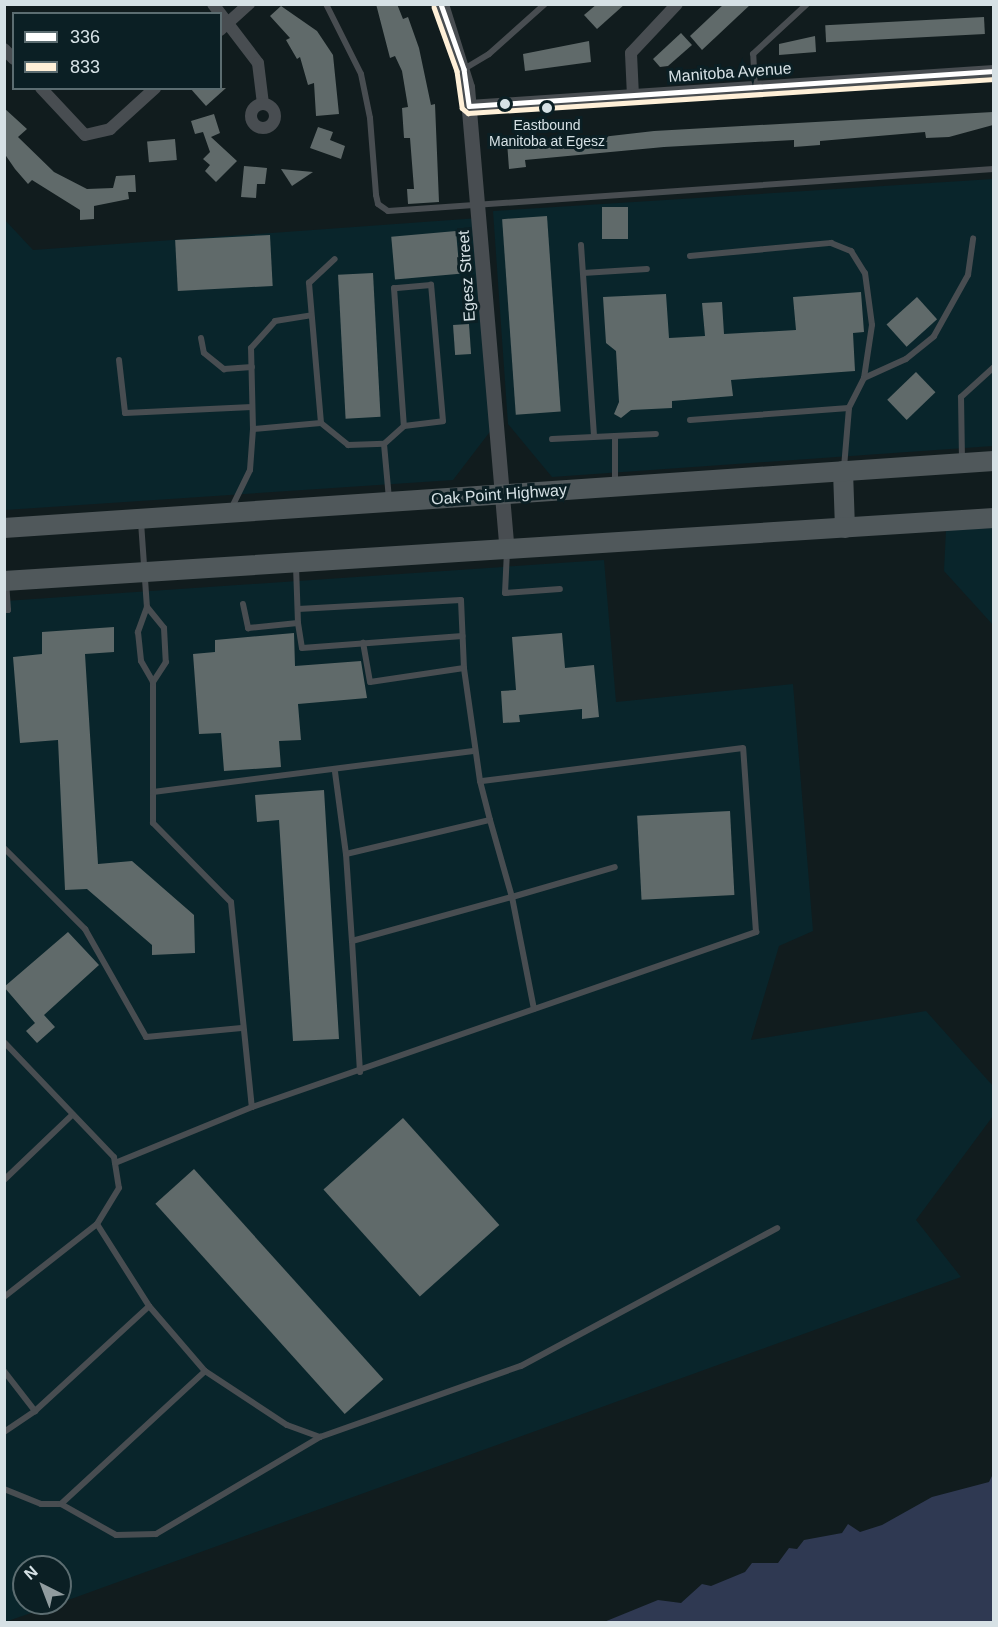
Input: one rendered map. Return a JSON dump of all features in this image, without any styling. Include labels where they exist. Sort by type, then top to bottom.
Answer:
[{"type":"main road","name":"Oak Point Highway","points":[[4,528],[993,461]]},
{"type":"main road","points":[[843,471],[845,528]]},
{"type":"main road","points":[[5,581],[993,518]]},
{"type":"street","points":[[249,4],[225,26],[258,63],[263,104]]},
{"type":"street","name":"Egesz Street","points":[[441,4],[464,69],[469,106],[481,206],[507,550]]},
{"type":"street","points":[[633,96],[631,53],[677,4]]},
{"type":"street","name":"Manitoba Avenue","points":[[469,106],[993,72]]},
{"type":"street","points":[[43,90],[85,135],[110,129],[153,90]]},
{"type":"lane","points":[[326,4],[361,74],[378,204],[398,212],[993,169]]},
{"type":"lane","points":[[464,69],[489,54],[544,4]]},
{"type":"lane","points":[[755,88],[753,54],[807,4]]},
{"type":"lane","points":[[864,378],[906,359],[934,336],[968,275],[974,238]]},
{"type":"lane","points":[[690,256],[831,243],[851,251],[865,273],[872,325],[864,378],[849,408],[843,471]]},
{"type":"lane","points":[[581,245],[594,438]]},
{"type":"lane","points":[[321,423],[309,283],[335,259]]},
{"type":"lane","points":[[583,273],[647,269]]},
{"type":"lane","points":[[253,429],[321,423],[348,445],[384,444],[404,426],[443,421],[431,285],[394,288],[404,426]]},
{"type":"lane","points":[[229,512],[250,470],[253,429],[251,348],[275,321],[311,315]]},
{"type":"lane","points":[[201,338],[204,354],[224,369],[252,367]]},
{"type":"lane","points":[[119,360],[125,413],[252,407]]},
{"type":"lane","points":[[962,464],[961,397],[993,367]]},
{"type":"lane","points":[[690,420],[849,408]]},
{"type":"lane","points":[[552,439],[656,434]]},
{"type":"lane","points":[[615,437],[615,487]]},
{"type":"lane","points":[[384,444],[390,502]]},
{"type":"lane","points":[[141,518],[147,607],[138,632],[141,661],[153,682],[153,823],[231,902],[242,1028],[252,1107]]},
{"type":"lane","points":[[507,550],[505,593],[560,589]]},
{"type":"lane","points":[[296,562],[298,623],[302,648],[463,636]]},
{"type":"lane","points":[[4,610],[8,610],[5,581]]},
{"type":"lane","points":[[298,609],[461,600],[464,668],[473,751],[512,897],[534,1010]]},
{"type":"lane","points":[[243,603],[248,628],[298,623]]},
{"type":"lane","points":[[147,607],[164,628],[166,662],[153,682]]},
{"type":"lane","points":[[363,644],[370,681],[464,668]]},
{"type":"lane","points":[[115,1163],[252,1107],[360,1072],[756,932],[743,748],[480,782]]},
{"type":"lane","points":[[153,792],[335,772],[473,751]]},
{"type":"lane","points":[[335,772],[346,854],[360,1072]]},
{"type":"lane","points":[[346,854],[490,820]]},
{"type":"lane","points":[[4,848],[85,929],[146,1037],[242,1028]]},
{"type":"lane","points":[[352,941],[615,867]]},
{"type":"lane","points":[[4,1042],[73,1114],[115,1163],[118,1188],[97,1224],[4,1297]]},
{"type":"lane","points":[[4,1180],[73,1114]]},
{"type":"lane","points":[[97,1224],[149,1306],[205,1371],[288,1425],[320,1437]]},
{"type":"lane","points":[[4,1489],[41,1504],[61,1504],[116,1535],[156,1534],[320,1437],[521,1366],[777,1228]]},
{"type":"lane","points":[[4,1432],[35,1411],[149,1306]]},
{"type":"lane","points":[[4,1371],[35,1411]]},
{"type":"lane","points":[[61,1504],[205,1371]]},
{"type":"shaded area","points":[[993,179],[993,446],[552,477],[508,424],[493,211]]},
{"type":"shaded area","points":[[479,218],[492,429],[453,480],[5,510],[4,219],[33,250]]},
{"type":"shaded area","points":[[993,528],[993,625],[944,571],[946,530]]},
{"type":"shaded area","points":[[604,560],[616,702],[793,684],[813,931],[779,946],[751,1040],[926,1011],[993,1086],[993,1116],[916,1220],[961,1277],[72,1599],[72,1555],[12,1555],[12,1615],[25,1615],[5,1622],[5,601]]},
{"type":"shaded area","points":[[993,1474],[993,1622],[604,1622],[658,1600],[681,1603],[702,1584],[711,1586],[745,1572],[752,1563],[778,1563],[789,1548],[797,1549],[804,1540],[842,1533],[848,1524],[860,1532],[882,1525],[932,1497],[989,1482]]},
{"type":"building","points":[[376,4],[397,4],[403,19],[408,17],[419,48],[431,105],[435,104],[439,202],[408,204],[407,189],[414,189],[410,138],[404,138],[402,108],[408,107],[402,71],[395,56],[390,58]]},
{"type":"building","points":[[597,4],[625,4],[597,29],[584,15]]},
{"type":"building","points":[[724,4],[751,4],[702,50],[690,36]]},
{"type":"building","points":[[281,6],[317,31],[333,55],[339,114],[316,116],[314,83],[308,85],[300,57],[297,59],[286,40],[290,38],[270,16]]},
{"type":"building","points":[[984,17],[985,34],[826,42],[825,25]]},
{"type":"building","points":[[681,33],[692,45],[668,66],[660,67],[653,59]]},
{"type":"building","points":[[815,36],[816,52],[779,55],[779,44]]},
{"type":"building","points":[[589,41],[591,62],[525,71],[523,54]]},
{"type":"building","points":[[226,88],[206,106],[192,90]]},
{"type":"building","points":[[4,108],[27,129],[18,137],[54,172],[87,189],[113,188],[116,176],[135,175],[136,192],[128,192],[129,199],[94,206],[94,219],[80,220],[80,210],[32,180],[28,184],[4,153]]},
{"type":"building","points":[[993,112],[993,125],[949,137],[926,138],[925,132],[820,141],[820,145],[794,147],[794,140],[664,147],[525,160],[526,167],[509,169],[507,142],[558,142],[654,131]]},
{"type":"building","points":[[214,114],[220,133],[211,137],[237,161],[216,182],[205,171],[210,165],[203,159],[210,152],[203,132],[195,134],[191,121]]},
{"type":"building","points":[[318,127],[333,132],[330,140],[345,146],[341,159],[310,148]]},
{"type":"building","points":[[175,139],[177,160],[149,162],[147,141]]},
{"type":"building","points":[[244,166],[267,168],[265,184],[257,184],[256,198],[241,197]]},
{"type":"building","points":[[281,169],[313,172],[292,186]]},
{"type":"building","points":[[602,207],[628,207],[628,239],[602,239]]},
{"type":"building","points":[[547,216],[561,412],[516,415],[502,219]]},
{"type":"building","points":[[456,231],[460,274],[395,280],[391,237]]},
{"type":"building","points":[[270,235],[273,286],[178,291],[175,240]]},
{"type":"building","points":[[373,273],[381,417],[346,419],[338,275]]},
{"type":"building","points":[[861,292],[864,332],[853,333],[855,371],[731,380],[733,396],[672,401],[672,408],[631,410],[621,418],[614,414],[619,402],[616,351],[606,343],[603,297],[666,294],[669,338],[705,336],[702,303],[722,302],[724,334],[796,330],[793,297]]},
{"type":"building","points":[[917,297],[937,319],[907,347],[887,324]]},
{"type":"building","points":[[469,324],[471,354],[455,355],[453,325]]},
{"type":"building","points":[[916,372],[935,392],[907,420],[887,400]]},
{"type":"building","points":[[114,627],[114,652],[85,654],[98,864],[132,861],[194,915],[195,953],[152,955],[152,945],[87,889],[65,890],[58,740],[20,743],[13,657],[42,654],[42,632]]},
{"type":"building","points":[[294,633],[295,666],[361,661],[367,698],[298,704],[301,740],[279,741],[281,767],[224,771],[221,733],[199,734],[193,654],[215,652],[215,640]]},
{"type":"building","points":[[562,633],[565,668],[594,665],[599,717],[582,719],[582,709],[519,715],[520,722],[503,723],[501,691],[516,690],[512,637]]},
{"type":"building","points":[[324,790],[339,1039],[293,1041],[279,820],[257,822],[255,795]]},
{"type":"building","points":[[730,811],[734,895],[642,900],[637,816]]},
{"type":"building","points":[[68,932],[99,965],[44,1015],[55,1027],[37,1043],[26,1031],[35,1023],[4,987]]},
{"type":"building","points":[[403,1118],[499,1225],[420,1297],[323,1190]]},
{"type":"building","points":[[194,1169],[383,1379],[345,1414],[155,1204]]},
{"type":"transit line","name":"336","points":[[441,4],[464,69],[469,106]]},
{"type":"transit line","name":"833","points":[[434,7],[457,71],[462,108],[468,113],[994,79]]},
{"type":"transit line","name":"336","points":[[469,106],[994,71]]},
{"type":"place","name":"Eastbound Manitoba at Egesz","points":[[547,108]]}]
